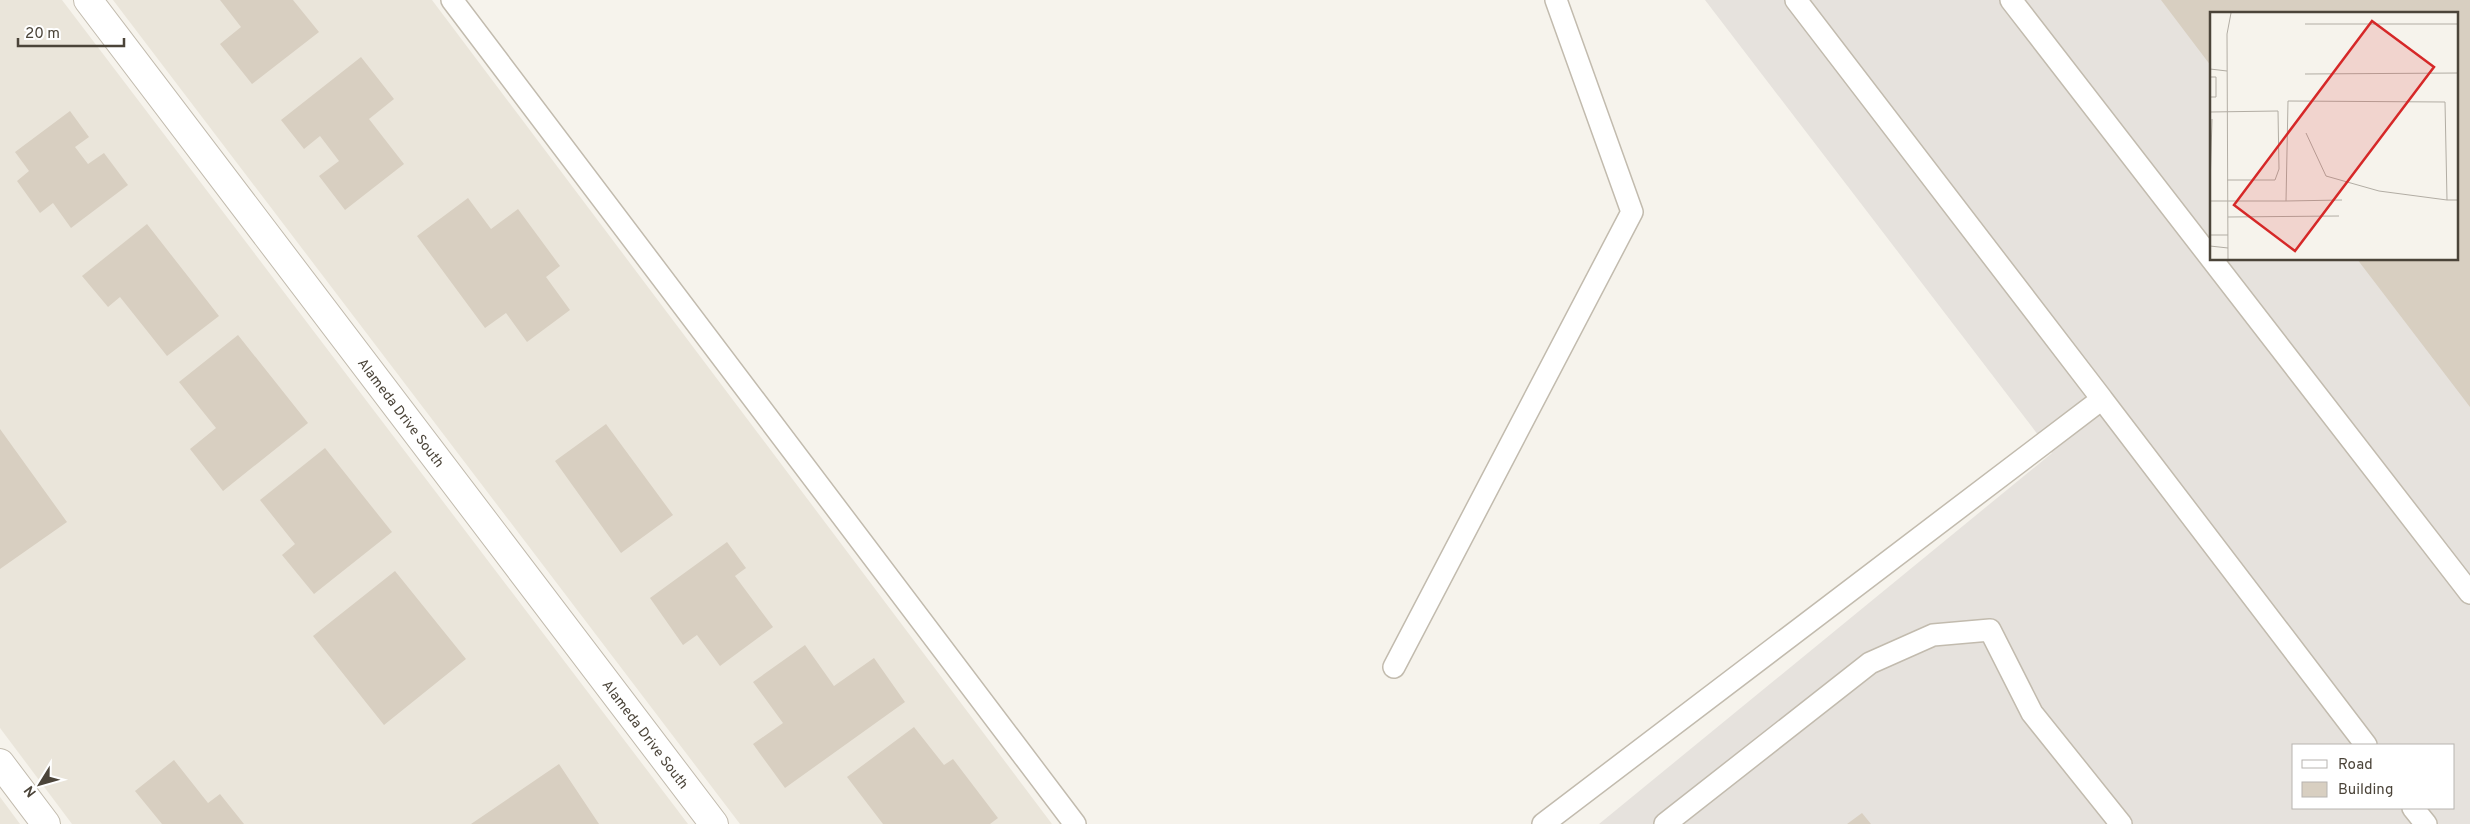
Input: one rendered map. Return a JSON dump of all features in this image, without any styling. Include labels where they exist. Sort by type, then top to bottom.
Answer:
[{"type":"street","name":"Alameda Drive South","points":[[88,0],[714,824]]},
{"type":"street","points":[[0,763],[46,824]]},
{"type":"lane","points":[[452,0],[1075,824]]},
{"type":"lane","points":[[1394,667],[1632,212],[1556,0]]},
{"type":"lane","points":[[1796,0],[2365,744]]},
{"type":"lane","points":[[2011,0],[2210,257]]},
{"type":"lane","points":[[2212,260],[2470,593]]},
{"type":"lane","points":[[1543,824],[2102,399]]},
{"type":"lane","points":[[1665,824],[1870,663],[1933,635],[1990,630],[2032,713],[2122,824]]},
{"type":"lane","points":[[2414,809],[2426,824]]},
{"type":"shaded area","points":[[0,0],[62,0],[688,824],[72,824],[0,728]]},
{"type":"shaded area","points":[[113,0],[432,0],[1052,824],[740,824]]},
{"type":"shaded area","points":[[1705,0],[2470,0],[2470,824],[1599,824],[2052,453]]},
{"type":"shaded area","points":[[0,797],[20,824],[0,824]]},
{"type":"building","points":[[220,0],[293,0],[319,32],[252,84],[220,44],[241,27]]},
{"type":"building","points":[[2161,0],[2470,0],[2470,407],[2358,260],[2458,260],[2458,12],[2210,12],[2210,65]]},
{"type":"building","points":[[361,57],[394,99],[369,119],[404,164],[345,210],[319,176],[339,161],[320,136],[304,149],[281,120]]},
{"type":"building","points":[[70,111],[89,137],[75,147],[88,164],[104,153],[128,185],[71,228],[53,203],[40,213],[17,181],[29,171],[15,152]]},
{"type":"building","points":[[468,198],[491,229],[518,209],[560,266],[546,277],[570,310],[527,342],[506,313],[485,328],[417,236]]},
{"type":"building","points":[[147,224],[219,316],[167,356],[120,297],[108,307],[82,276]]},
{"type":"building","points":[[238,335],[308,423],[223,491],[190,449],[216,428],[179,382]]},
{"type":"building","points":[[606,424],[673,515],[621,553],[555,461]]},
{"type":"building","points":[[0,429],[67,522],[0,569]]},
{"type":"building","points":[[325,448],[392,532],[314,594],[282,555],[295,544],[260,500]]},
{"type":"building","points":[[727,542],[746,568],[735,576],[773,627],[720,666],[697,635],[683,645],[650,598]]},
{"type":"building","points":[[395,571],[466,659],[384,725],[313,636]]},
{"type":"building","points":[[805,645],[834,686],[874,658],[905,702],[785,788],[753,744],[783,723],[753,682]]},
{"type":"building","points":[[914,727],[944,765],[953,759],[998,818],[990,824],[883,824],[847,777]]},
{"type":"building","points":[[174,760],[208,803],[220,794],[244,824],[162,824],[135,791]]},
{"type":"building","points":[[559,764],[599,824],[471,824]]},
{"type":"building","points":[[1862,813],[1871,824],[1847,824]]}]
